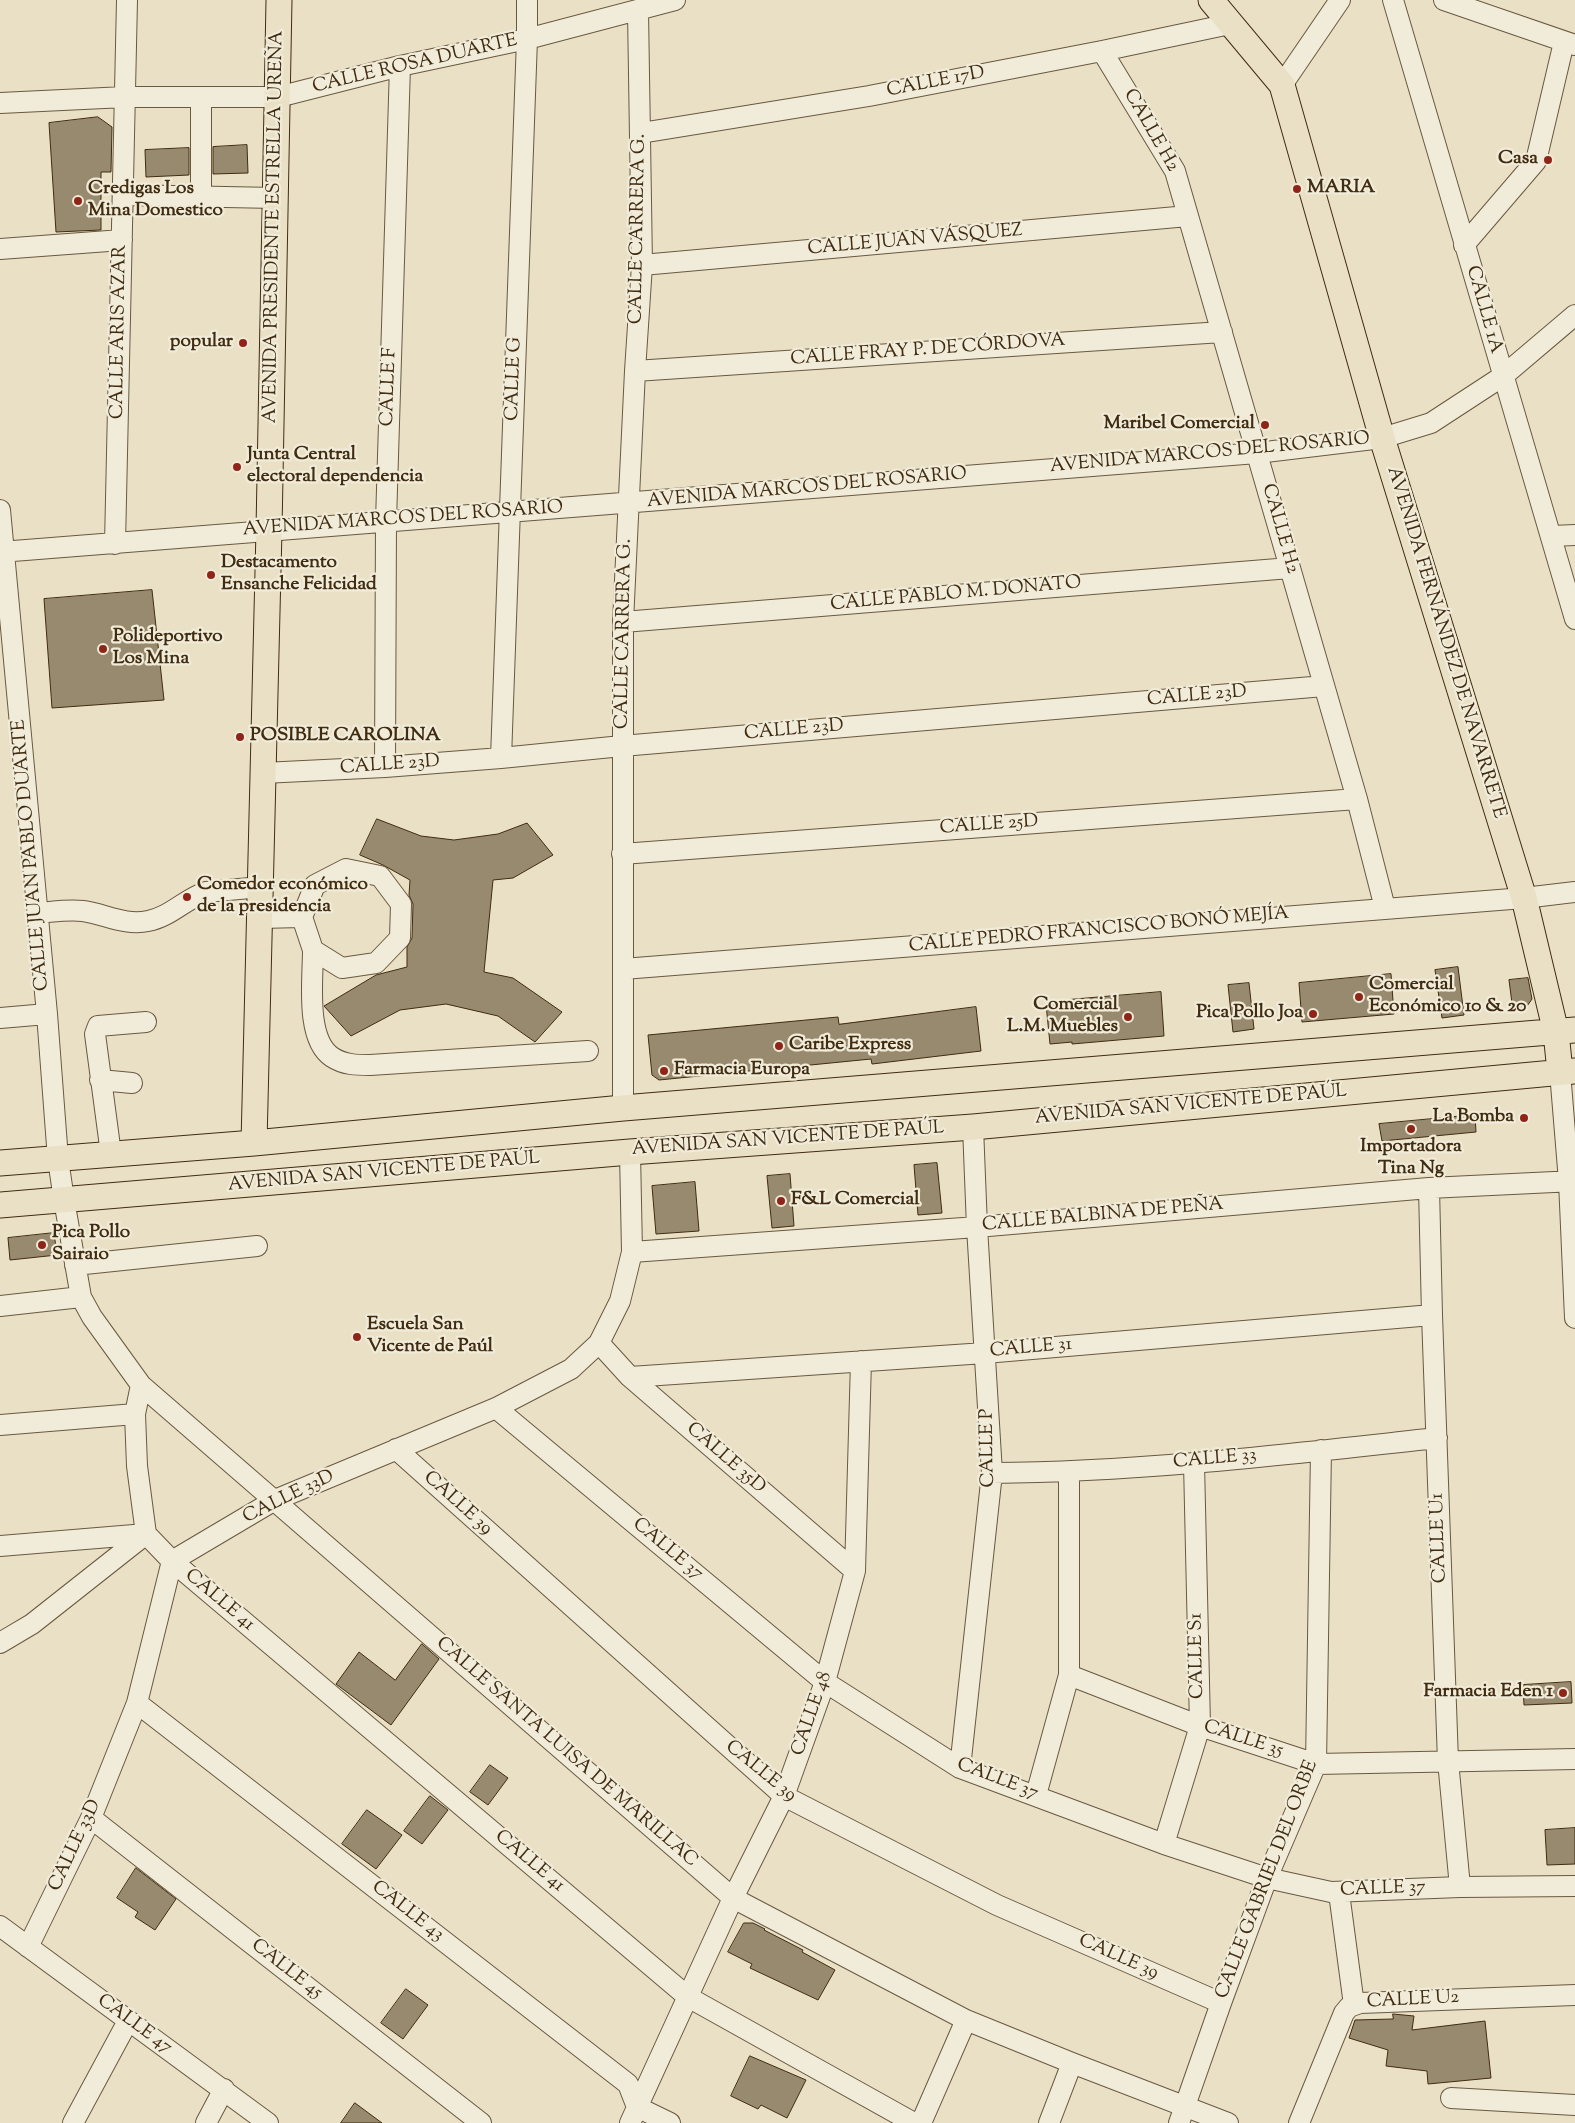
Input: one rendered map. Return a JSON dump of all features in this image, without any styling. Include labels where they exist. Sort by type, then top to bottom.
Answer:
[{"type":"main road","name":"AVENIDA PRESIDENTE ESTRELLA UREÑA","points":[[254,1143],[269,530],[279,0]]},
{"type":"main road","name":"AVENIDA FERNÁNDEZ DE NAVARRETE","points":[[1211,0],[1282,85],[1382,438],[1566,1031],[1568,1071]]},
{"type":"main road","points":[[0,1163],[254,1143],[623,1108],[1566,1031]]},
{"type":"main road","name":"AVENIDA SAN VICENTE DE PAÚL","points":[[0,1205],[630,1152],[973,1127],[1568,1071]]},
{"type":"street","name":"CALLE ARIS AZAR","points":[[115,544],[127,0]]},
{"type":"street","name":"CALLE G","points":[[501,758],[527,0]]},
{"type":"street","name":"CALLE ROSA DUARTE","points":[[0,103],[125,97],[278,97],[400,66],[527,39],[675,0]]},
{"type":"street","points":[[1282,85],[1340,0]]},
{"type":"street","name":"CALLE 1A","points":[[1393,0],[1575,619]]},
{"type":"street","points":[[1444,0],[1570,44],[1536,162],[1464,245]]},
{"type":"street","name":"CALLE CARRERA G.","points":[[623,1108],[623,622],[642,265],[638,10]]},
{"type":"street","name":"CALLE 17D","points":[[641,133],[869,96],[1230,24]]},
{"type":"street","name":"CALLE H2","points":[[1102,51],[1175,171],[1357,798],[1385,908]]},
{"type":"street","name":"CALLE F","points":[[385,767],[386,521],[400,66]]},
{"type":"street","points":[[201,97],[201,196]]},
{"type":"street","points":[[123,195],[276,198]]},
{"type":"street","name":"CALLE JUAN VÁSQUEZ","points":[[642,265],[1188,216]]},
{"type":"street","points":[[0,249],[122,240]]},
{"type":"street","name":"AVENIDA MARCOS DEL ROSARIO","points":[[2,552],[1257,453],[1382,438],[1431,423],[1503,376],[1575,315]]},
{"type":"street","name":"CALLE FRAY P. DE CÓRDOVA","points":[[635,371],[1222,332]]},
{"type":"street","name":"CALLE JUAN PABLO DUARTE","points":[[0,510],[2,552],[37,913],[58,1158],[64,1200]]},
{"type":"street","points":[[1552,536],[1575,535]]},
{"type":"street","name":"CALLE PABLO M. DONATO","points":[[623,622],[1290,568]]},
{"type":"street","name":"CALLE 23D","points":[[263,773],[385,767],[501,758],[1324,686]]},
{"type":"street","name":"CALLE 25D","points":[[622,854],[1357,798]]},
{"type":"street","points":[[313,950],[342,968],[376,964],[400,938],[401,904],[380,876],[346,869],[316,885],[302,917],[313,950],[313,1018],[319,1041],[331,1057],[348,1064],[370,1065],[588,1051]]},
{"type":"street","points":[[37,913],[80,911],[132,922],[145,922],[165,916],[206,892],[261,886]]},
{"type":"street","name":"CALLE PEDRO FRANCISCO BONÓ MEJÍA","points":[[623,969],[1524,898],[1575,892]]},
{"type":"street","points":[[260,918],[302,917]]},
{"type":"street","points":[[0,1018],[46,1014]]},
{"type":"street","points":[[112,1154],[106,1105],[100,1080],[95,1034],[98,1026],[146,1022]]},
{"type":"street","name":"AVENIDA FERNÁNDEZ DE NAVARRETE","points":[[1568,1071],[1575,1318]]},
{"type":"street","points":[[100,1080],[132,1083]]},
{"type":"street","name":"CALLE P","points":[[960,1768],[992,1472],[977,1227],[973,1127]]},
{"type":"street","name":"CALLE 33D","points":[[28,1947],[91,1818],[137,1703],[172,1561],[275,1500],[496,1408],[571,1369],[599,1343],[620,1301],[632,1252],[630,1152]]},
{"type":"street","name":"CALLE BALBINA DE PEÑA","points":[[632,1252],[977,1227],[1429,1188],[1572,1181]]},
{"type":"street","name":"CALLE U1","points":[[1429,1188],[1448,1761],[1460,1887]]},
{"type":"street","name":"CALLE SANTA LUISA DE MARILLAC","points":[[64,1200],[81,1297],[92,1317],[142,1385],[733,1898],[966,2020],[1072,2064],[1182,2115],[1228,2123]]},
{"type":"street","points":[[75,1265],[257,1246]]},
{"type":"street","points":[[0,1306],[81,1297]]},
{"type":"street","name":"CALLE 31","points":[[630,1377],[985,1353],[1432,1315]]},
{"type":"street","name":"CALLE 35D","points":[[599,1343],[630,1377],[855,1571]]},
{"type":"street","name":"CALLE 48","points":[[634,2115],[733,1898],[784,1796],[825,1682],[855,1571],[861,1361]]},
{"type":"street","points":[[142,1385],[135,1414],[137,1466],[146,1534]]},
{"type":"street","name":"CALLE 37","points":[[496,1408],[825,1682],[960,1768],[1164,1844],[1267,1878],[1339,1893],[1460,1887],[1575,1886]]},
{"type":"street","points":[[0,1425],[135,1414]]},
{"type":"street","name":"CALLE 33","points":[[992,1472],[1069,1472],[1194,1463],[1437,1438]]},
{"type":"street","name":"CALLE 39","points":[[396,1449],[784,1796],[997,1905],[1221,2003]]},
{"type":"street","name":"CALLE GABRIEL DEL ORBE","points":[[1182,2115],[1267,1878],[1316,1764],[1321,1450]]},
{"type":"street","name":"CALLE S1","points":[[1164,1844],[1200,1726],[1194,1463]]},
{"type":"street","points":[[1036,1796],[1069,1675],[1069,1472]]},
{"type":"street","points":[[0,1546],[146,1534]]},
{"type":"street","points":[[0,1643],[32,1624],[146,1534]]},
{"type":"street","name":"CALLE 41","points":[[146,1534],[172,1561],[688,1997],[914,2123]]},
{"type":"street","name":"CALLE 35","points":[[1069,1675],[1200,1726],[1316,1764],[1575,1760]]},
{"type":"street","name":"CALLE 43","points":[[137,1703],[628,2084],[634,2115]]},
{"type":"street","name":"CALLE 45","points":[[91,1818],[481,2123]]},
{"type":"street","points":[[1339,1893],[1354,2005]]},
{"type":"street","name":"CALLE 47","points":[[0,1926],[268,2123]]},
{"type":"street","name":"CALLE U2","points":[[1299,2123],[1344,2013],[1349,2007],[1354,2005],[1575,1995]]},
{"type":"street","points":[[921,2123],[966,2020]]},
{"type":"street","points":[[73,2123],[128,2021]]},
{"type":"street","points":[[1049,2123],[1072,2064]]},
{"type":"street","points":[[206,2123],[224,2090]]},
{"type":"street","points":[[1451,2098],[1575,2105]]},
{"type":"street","points":[[634,2115],[670,2123]]},
{"type":"building","name":"Credigas Los Mina Domestico","points":[[98,117],[112,127],[111,172],[101,172],[101,230],[56,232],[49,123]]},
{"type":"building","points":[[247,145],[248,173],[213,174],[213,147]]},
{"type":"building","points":[[189,148],[189,175],[146,177],[145,150]]},
{"type":"building","name":"Polideportivo Los Mina","points":[[152,590],[164,700],[52,708],[44,599]]},
{"type":"building","points":[[377,819],[421,836],[454,840],[498,834],[527,823],[553,855],[513,878],[493,880],[484,972],[513,978],[562,1012],[535,1042],[498,1016],[446,1004],[400,1010],[351,1036],[324,1006],[376,975],[407,967],[407,947],[412,938],[413,904],[409,895],[410,880],[360,855]]},
{"type":"building","points":[[1458,967],[1464,1015],[1442,1018],[1435,970]]},
{"type":"building","points":[[1391,974],[1394,1014],[1302,1022],[1299,983]]},
{"type":"building","points":[[1528,978],[1532,999],[1525,1009],[1513,1011],[1509,980]]},
{"type":"building","points":[[1249,983],[1254,1029],[1233,1032],[1228,985]]},
{"type":"building","name":"Comercial L.M. Muebles","points":[[1161,992],[1164,1036],[1072,1044],[1072,1042],[1050,1044],[1046,1004],[1069,1002],[1068,1000]]},
{"type":"building","points":[[976,1007],[981,1051],[872,1064],[871,1059],[659,1080],[652,1075],[648,1035],[838,1017],[839,1024]]},
{"type":"building","points":[[1475,1115],[1476,1132],[1382,1141],[1379,1124]]},
{"type":"building","points":[[937,1163],[942,1213],[918,1215],[914,1165]]},
{"type":"building","name":"F&L Comercial","points":[[790,1174],[794,1226],[772,1228],[767,1176]]},
{"type":"building","points":[[695,1182],[699,1231],[656,1234],[652,1186]]},
{"type":"building","points":[[54,1233],[57,1255],[10,1260],[8,1238]]},
{"type":"building","points":[[422,1644],[439,1659],[391,1725],[336,1684],[359,1652],[395,1680]]},
{"type":"building","points":[[1571,1682],[1572,1703],[1524,1705],[1523,1685]]},
{"type":"building","points":[[490,1765],[508,1778],[488,1805],[470,1792]]},
{"type":"building","points":[[430,1796],[448,1810],[422,1844],[404,1831]]},
{"type":"building","points":[[367,1810],[402,1835],[376,1869],[342,1844]]},
{"type":"building","points":[[1575,1828],[1575,1864],[1547,1865],[1545,1830]]},
{"type":"building","points":[[136,1868],[176,1899],[155,1930],[135,1917],[138,1912],[117,1898]]},
{"type":"building","points":[[744,1923],[753,1923],[765,1929],[835,1970],[818,2000],[750,1968],[752,1964],[728,1952]]},
{"type":"building","points":[[406,1989],[428,2005],[403,2039],[381,2023]]},
{"type":"building","points":[[1393,2014],[1414,2016],[1412,2030],[1485,2021],[1491,2078],[1428,2084],[1427,2071],[1386,2066],[1388,2050],[1349,2038],[1355,2020],[1393,2019]]},
{"type":"building","points":[[750,2056],[806,2080],[787,2118],[761,2105],[758,2109],[731,2096]]},
{"type":"building","points":[[355,2103],[382,2123],[341,2123]]},
{"type":"place","name":"Casa","points":[[1548,160]]},
{"type":"place","name":"MARIA","points":[[1297,189]]},
{"type":"place","name":"Credigas Los Mina Domestico","points":[[78,201]]},
{"type":"place","name":"popular","points":[[243,343]]},
{"type":"place","name":"Maribel Comercial","points":[[1265,425]]},
{"type":"place","name":"Junta Central electoral dependencia","points":[[237,467]]},
{"type":"place","name":"Destacamento Ensanche Felicidad","points":[[211,575]]},
{"type":"place","name":"Polideportivo Los Mina","points":[[103,649]]},
{"type":"place","name":"POSIBLE CAROLINA","points":[[240,737]]},
{"type":"place","name":"Comedor económico de la presidencia","points":[[187,897]]},
{"type":"place","name":"Comercial Económico 10 & 20","points":[[1359,997]]},
{"type":"place","name":"Pica Pollo Joa","points":[[1313,1014]]},
{"type":"place","name":"Comercial L.M. Muebles","points":[[1128,1017]]},
{"type":"place","name":"Caribe Express","points":[[779,1046]]},
{"type":"place","name":"Farmacia Europa","points":[[664,1071]]},
{"type":"place","name":"La Bomba","points":[[1524,1118]]},
{"type":"place","name":"Importadora Tina Ng","points":[[1411,1129]]},
{"type":"place","name":"F&L Comercial","points":[[781,1201]]},
{"type":"place","name":"Pica Pollo Sairaio","points":[[42,1245]]},
{"type":"place","name":"Escuela San Vicente de Paúl","points":[[357,1337]]},
{"type":"place","name":"Farmacia Eden 1","points":[[1563,1693]]}]
